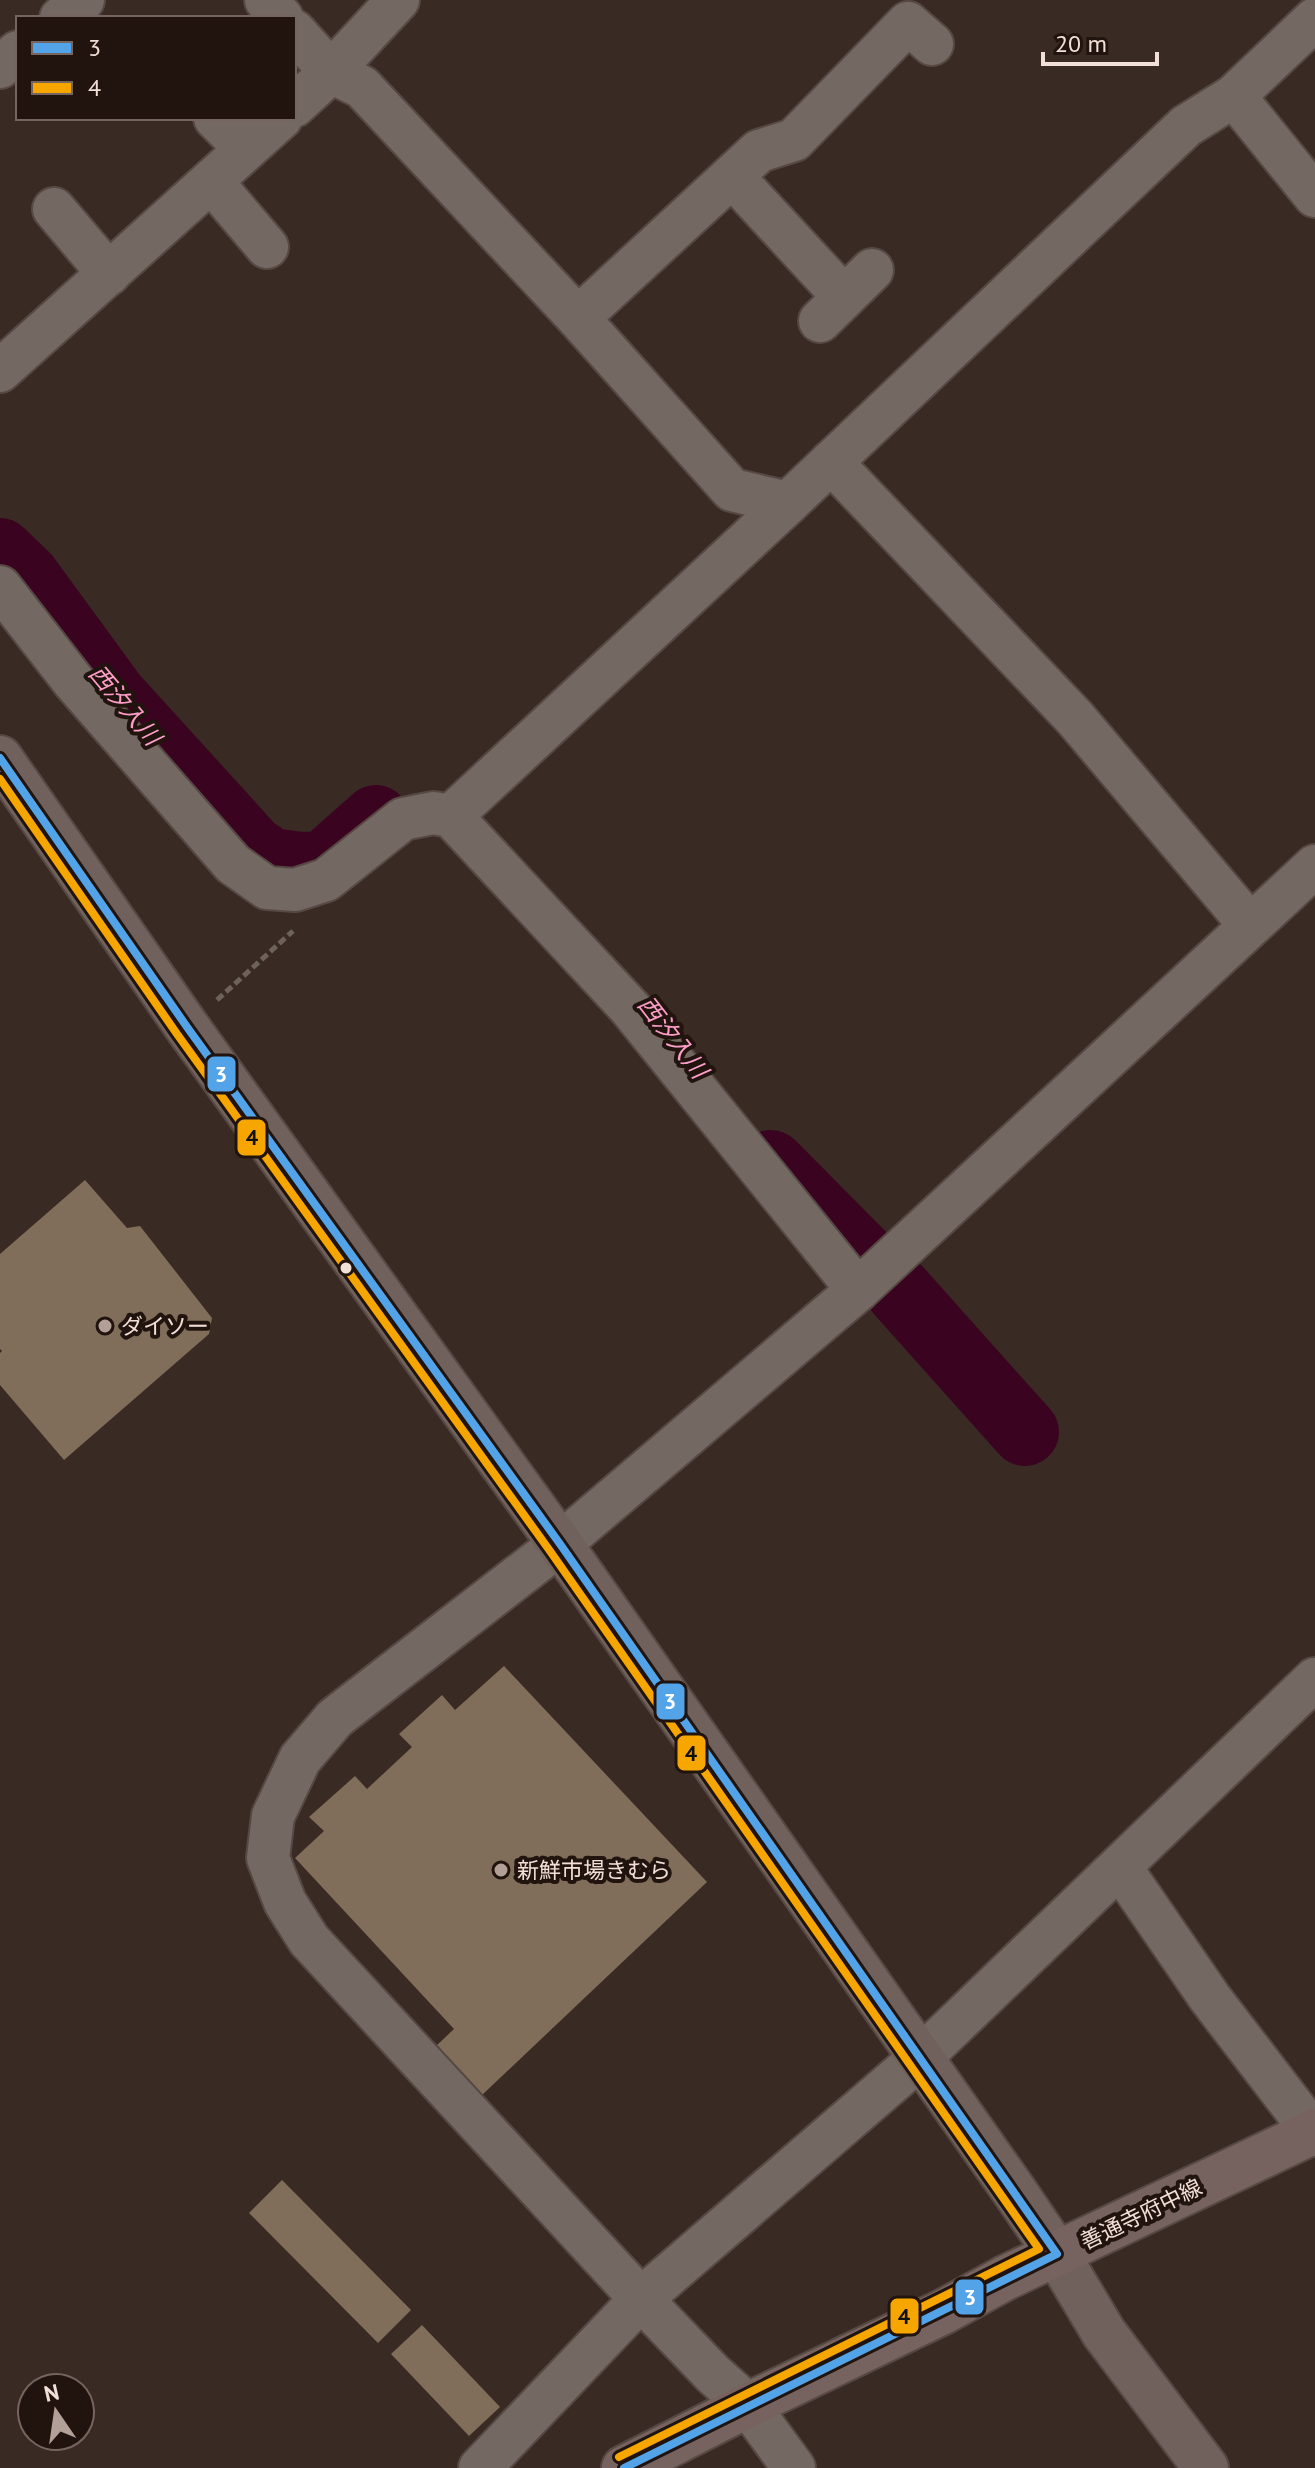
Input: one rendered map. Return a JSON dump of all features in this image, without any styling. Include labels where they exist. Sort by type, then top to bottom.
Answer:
[{"type":"main road","name":"善通寺府中線","points":[[624,2468],[943,2312],[1005,2278],[1314,2133]]},
{"type":"street","points":[[63,16],[83,0]]},
{"type":"street","points":[[266,0],[280,16]]},
{"type":"street","points":[[296,104],[331,72],[398,0]]},
{"type":"street","points":[[451,816],[788,503],[1186,126],[1234,96],[1315,19]]},
{"type":"street","points":[[578,318],[759,151],[794,140],[908,23],[932,44]]},
{"type":"street","points":[[296,33],[331,72],[362,87],[578,318],[732,490],[788,503]]},
{"type":"street","points":[[0,67],[16,54]]},
{"type":"street","points":[[1234,96],[1315,196]]},
{"type":"street","points":[[217,120],[246,149]]},
{"type":"street","points":[[0,371],[279,120]]},
{"type":"street","points":[[732,176],[845,296]]},
{"type":"street","points":[[211,181],[267,247]]},
{"type":"street","points":[[54,209],[109,274]]},
{"type":"street","points":[[831,462],[1075,718],[1250,925]]},
{"type":"street","points":[[0,587],[74,682],[233,864],[267,888],[295,890],[326,880],[403,819],[433,813],[451,816],[630,1008],[858,1290]]},
{"type":"street","points":[[0,758],[187,1027],[560,1544],[1057,2254],[1104,2333],[1206,2468]]},
{"type":"street","points":[[794,2468],[748,2405],[713,2374],[641,2299],[309,1940],[285,1902],[268,1858],[273,1816],[300,1759],[335,1718],[560,1544],[858,1290],[1315,866]]},
{"type":"street","points":[[480,2468],[641,2299],[920,2058],[1315,1679]]},
{"type":"street","points":[[1120,1867],[1210,1998],[1314,2133]]},
{"type":"path","points":[[187,1027],[303,922],[306,887]]},
{"type":"building","name":"ダイソー","points":[[85,1180],[127,1228],[140,1226],[212,1318],[209,1334],[64,1460],[0,1385],[0,1254]]},
{"type":"building","name":"新鮮市場きむら","points":[[504,1666],[707,1882],[481,2096],[435,2047],[454,2029],[295,1858],[324,1831],[309,1817],[355,1776],[367,1789],[412,1747],[399,1734],[442,1695],[455,1710]]},
{"type":"building","points":[[282,2180],[411,2310],[378,2343],[249,2213]]},
{"type":"building","points":[[422,2325],[500,2407],[469,2436],[391,2354]]},
{"type":"waterway","name":"西汐入川","points":[[0,552],[26,577],[113,696],[252,849],[271,862],[324,865],[376,819]]},
{"type":"waterway","name":"西汐入川","points":[[771,1164],[866,1260]]},
{"type":"waterway","name":"西汐入川","points":[[899,1291],[1025,1432]]},
{"type":"transit line","name":"3","points":[[0,758],[187,1027],[560,1544],[1057,2254],[624,2468]]},
{"type":"transit line","name":"4","points":[[0,779],[177,1034],[550,1551],[1039,2249],[619,2457]]},
{"type":"place","name":"ダイソー","points":[[105,1326]]},
{"type":"place","name":"新鮮市場きむら","points":[[501,1870]]}]
